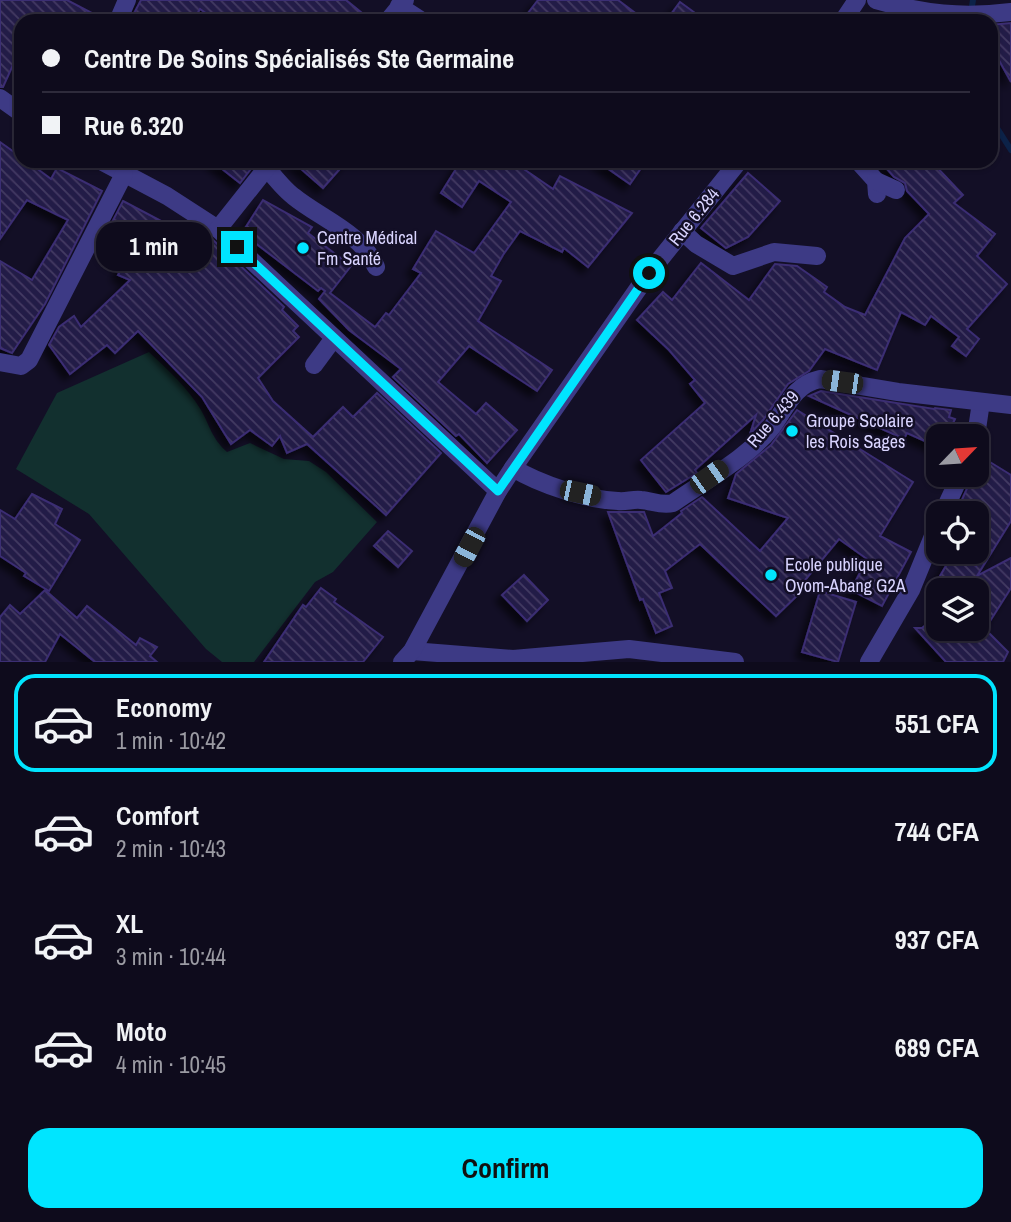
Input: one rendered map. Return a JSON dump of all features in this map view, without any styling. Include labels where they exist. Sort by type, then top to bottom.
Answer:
[{"type":"street","points":[[876,0],[936,14]]},
{"type":"street","points":[[993,14],[1011,12]]},
{"type":"street","points":[[113,168],[167,196],[218,229],[498,491]]},
{"type":"street","points":[[218,229],[267,168]]},
{"type":"street","points":[[271,168],[292,195],[358,240],[372,257],[376,267]]},
{"type":"street","name":"Rue 6.284","points":[[407,657],[513,468],[649,273],[732,168]]},
{"type":"street","points":[[863,168],[876,188],[896,190]]},
{"type":"street","points":[[0,362],[21,366],[29,360],[124,174]]},
{"type":"street","points":[[682,231],[696,244],[733,266],[774,252],[817,256]]},
{"type":"street","points":[[314,365],[334,338]]},
{"type":"street","name":"Rue 6.439","points":[[513,468],[541,483],[580,493],[618,502],[641,500],[663,505],[673,503],[760,440],[797,390],[807,382],[820,379],[898,392],[1011,405]]},
{"type":"street","points":[[978,424],[981,402]]},
{"type":"street","points":[[869,662],[911,590],[926,553]]},
{"type":"street","points":[[407,657],[514,661],[629,649],[735,662]]},
{"type":"green space","points":[[149,352],[190,394],[214,437],[227,452],[250,443],[284,459],[309,461],[326,472],[377,522],[333,572],[315,582],[254,662],[222,662],[206,649],[89,514],[16,469],[57,393]]},
{"type":"building","points":[[0,0],[67,0],[94,14],[14,14],[14,63],[3,87],[0,87]]},
{"type":"building","points":[[141,0],[346,0],[363,14],[207,14],[200,9],[197,14],[134,14]]},
{"type":"building","points":[[538,0],[618,0],[637,14],[527,14]]},
{"type":"building","points":[[680,2],[696,14],[671,14]]},
{"type":"building","points":[[1011,23],[1011,82],[998,58],[998,24]]},
{"type":"building","points":[[0,142],[14,152],[14,168],[36,168],[51,179],[57,168],[102,191],[45,304],[12,353],[0,348],[0,261],[32,280],[68,220],[27,200],[0,239]]},
{"type":"building","points":[[221,168],[252,168],[240,183]]},
{"type":"building","points":[[300,168],[341,168],[323,188]]},
{"type":"building","points":[[457,168],[522,168],[553,189],[560,176],[632,213],[588,267],[564,248],[562,252],[520,231],[503,255],[491,276],[501,281],[478,321],[552,370],[537,391],[469,346],[438,382],[476,414],[486,403],[517,430],[487,463],[459,434],[456,436],[393,377],[401,369],[349,330],[319,299],[325,291],[321,288],[318,291],[242,233],[263,200],[312,227],[308,233],[351,266],[330,293],[375,327],[386,313],[389,315],[421,273],[413,269],[436,231],[474,253],[511,202],[479,181],[462,207],[441,193]]},
{"type":"building","points":[[607,168],[641,168],[630,184]]},
{"type":"building","points":[[886,168],[938,168],[963,195],[954,203],[995,234],[977,256],[1007,284],[967,329],[979,339],[966,356],[952,346],[959,337],[931,316],[925,325],[901,312],[877,370],[825,349],[809,371],[788,384],[750,434],[756,415],[695,470],[697,473],[666,492],[641,460],[705,403],[690,384],[695,380],[669,350],[637,320],[663,292],[672,300],[701,263],[749,300],[775,264],[797,266],[827,287],[824,292],[845,307],[865,315],[905,238],[929,214],[907,191],[905,183],[894,177]]},
{"type":"building","points":[[748,173],[780,201],[748,237],[726,248],[701,228]]},
{"type":"building","points":[[123,201],[163,222],[158,232],[194,258],[209,237],[211,238],[284,307],[282,310],[298,326],[293,331],[299,337],[258,378],[273,401],[313,437],[343,407],[353,417],[377,393],[441,453],[386,515],[307,444],[287,453],[280,436],[272,446],[250,430],[231,444],[202,397],[138,331],[115,353],[107,345],[70,374],[49,345],[59,327],[74,316],[81,327],[130,280],[118,275],[133,246],[107,232]]},
{"type":"building","points":[[821,391],[951,410],[949,417],[955,419],[953,424],[926,424],[926,442],[907,433],[904,439],[809,396]]},
{"type":"building","points":[[797,410],[913,482],[880,536],[911,552],[882,606],[851,590],[867,559],[839,539],[801,585],[806,587],[776,616],[700,544],[665,571],[672,588],[659,593],[672,626],[656,633],[643,599],[640,600],[608,512],[644,512],[653,536],[682,513],[681,511],[702,497],[760,551],[788,518],[728,498],[736,474],[771,445]]},
{"type":"building","points":[[989,461],[1011,475],[1011,521],[989,557],[989,501],[961,501],[968,487],[989,487]]},
{"type":"building","points":[[32,494],[62,509],[55,524],[80,540],[49,591],[24,576],[26,573],[0,556],[0,510],[15,519]]},
{"type":"building","points":[[388,531],[412,551],[398,567],[374,546]]},
{"type":"building","points":[[1011,558],[1011,588],[989,623],[989,578],[939,578],[947,564],[984,564],[977,576]]},
{"type":"building","points":[[524,575],[548,600],[527,621],[502,595]]},
{"type":"building","points":[[321,588],[336,599],[334,602],[383,637],[363,662],[264,662],[303,605],[306,607]]},
{"type":"building","points":[[45,590],[77,618],[87,606],[136,645],[140,638],[157,647],[150,656],[157,662],[95,662],[60,634],[45,662],[0,662],[0,617],[10,605],[20,614]]},
{"type":"building","points":[[820,591],[856,602],[838,662],[802,652]]},
{"type":"building","points":[[926,625],[926,640],[915,628]]},
{"type":"building","points":[[989,633],[1008,652],[1003,662],[946,662],[927,641],[989,641]]},
{"type":"waterway","points":[[971,12],[973,0]]},
{"type":"waterway","points":[[998,130],[1011,150]]},
{"type":"place","name":"Centre Médical Fm Santé","points":[[303,248]]},
{"type":"place","name":"Groupe Scolaire les Rois Sages","points":[[792,431]]},
{"type":"place","name":"Ecole publique Oyom-Abang G2A","points":[[771,575]]},
{"type":"route","points":[[237,247],[498,491],[649,273]]}]
